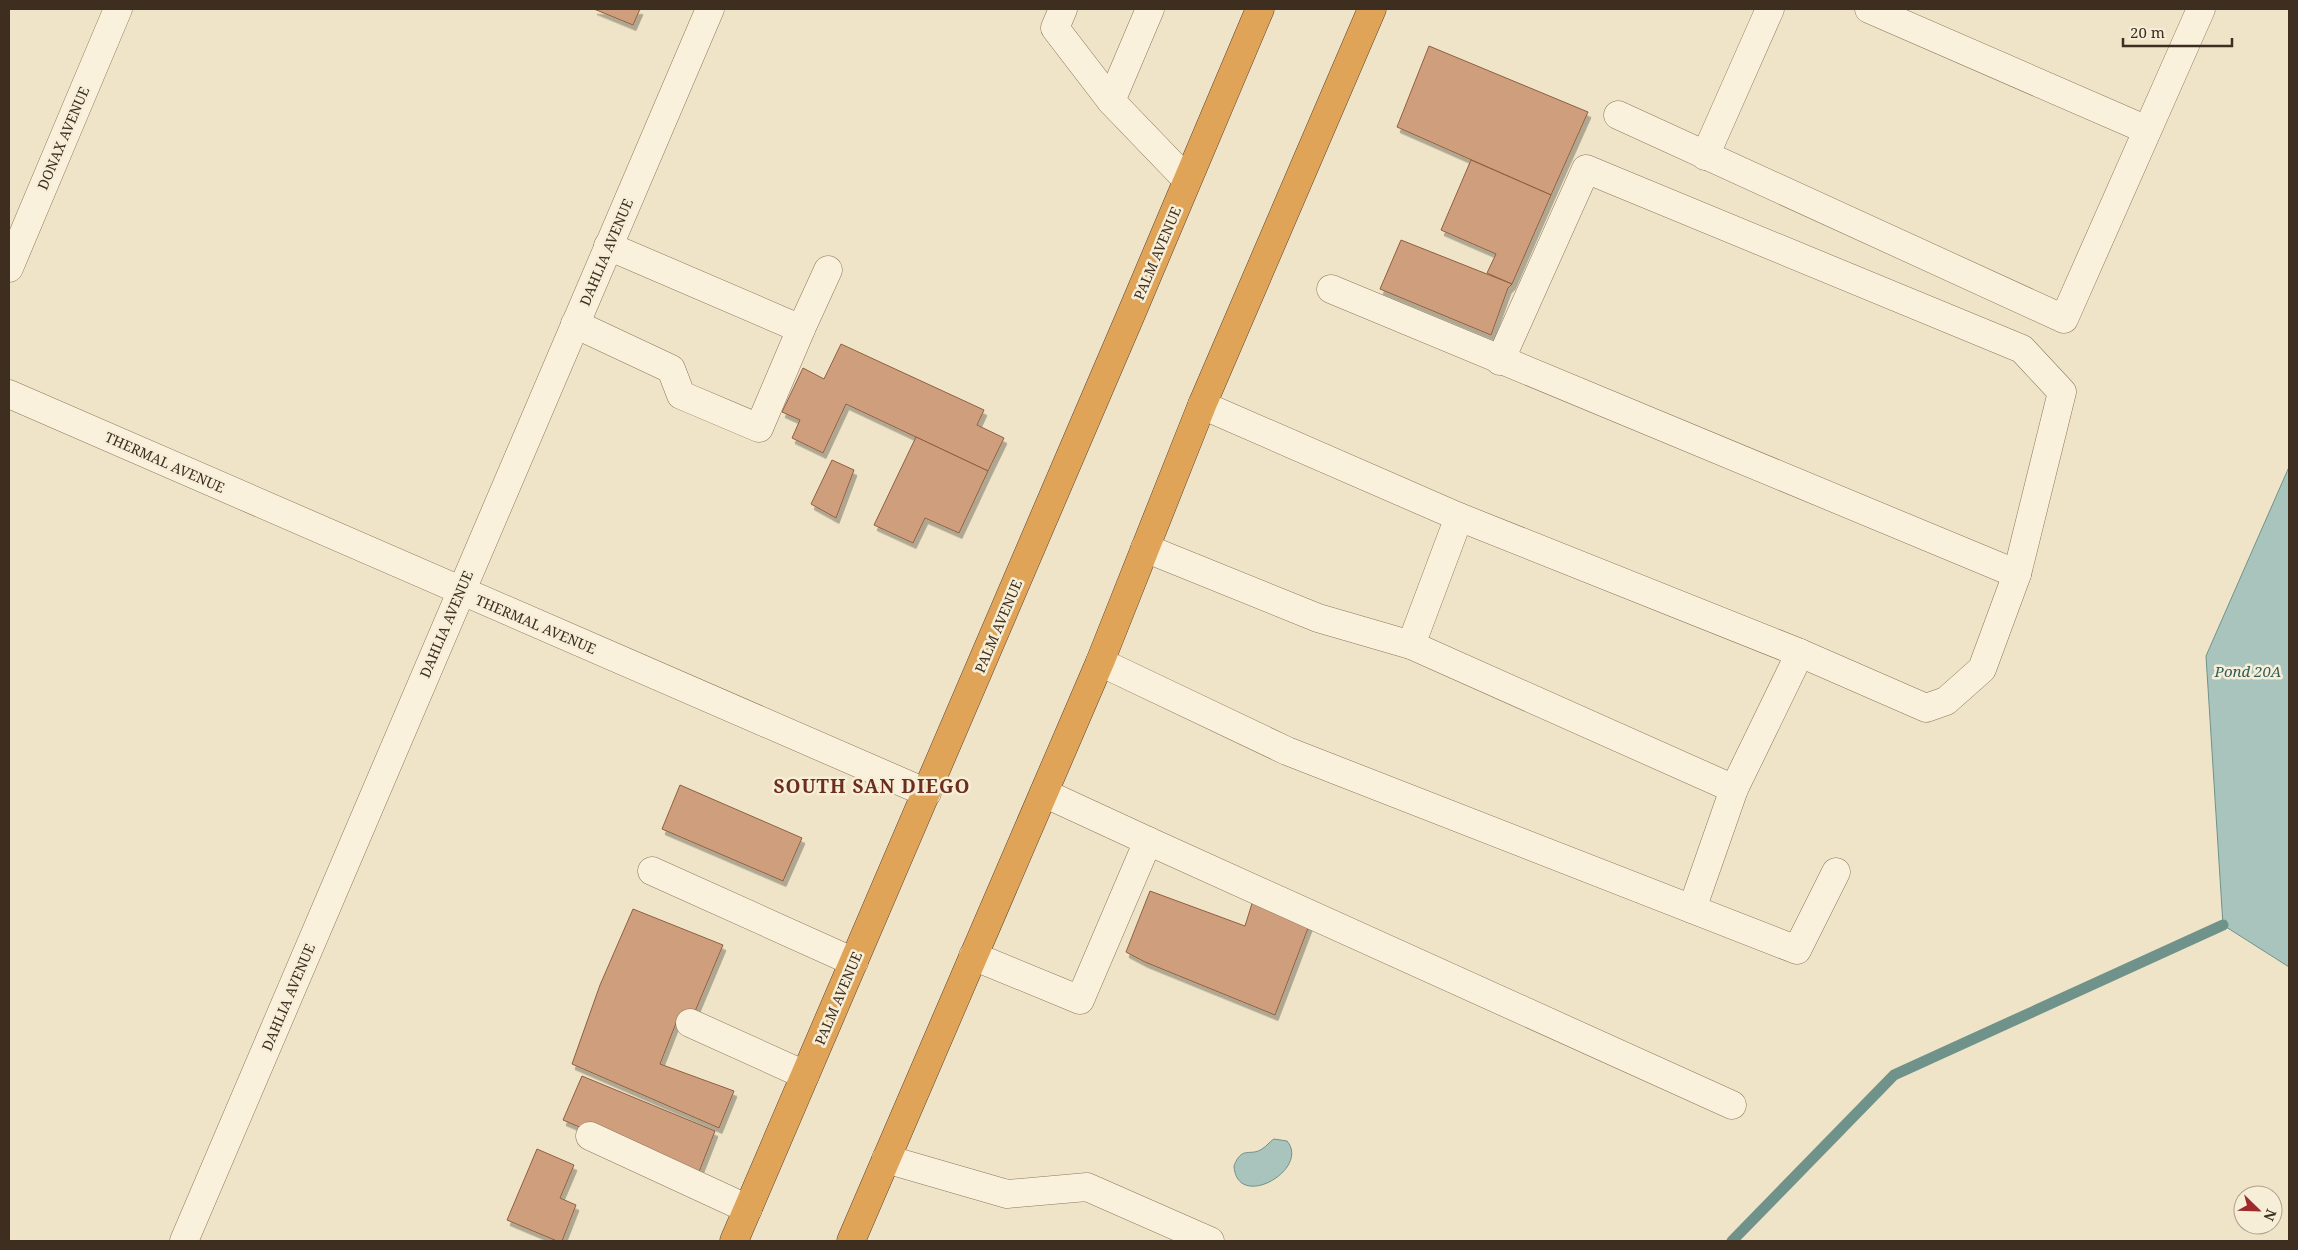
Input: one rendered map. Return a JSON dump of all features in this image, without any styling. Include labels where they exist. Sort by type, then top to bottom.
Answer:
[{"type":"highway","name":"PALM AVENUE","points":[[734,1241],[927,793],[1260,9]]},
{"type":"highway","points":[[851,1241],[1100,662],[1202,405],[1372,9]]},
{"type":"street","name":"DONAX AVENUE","points":[[9,268],[118,9]]},
{"type":"street","name":"DAHLIA AVENUE","points":[[184,1241],[710,9]]},
{"type":"street","points":[[1063,9],[1055,28],[1111,101],[1187,180]]},
{"type":"street","points":[[1111,101],[1150,9]]},
{"type":"street","points":[[1705,156],[1770,9]]},
{"type":"street","points":[[1869,9],[2147,130]]},
{"type":"street","points":[[1618,115],[2064,319],[2201,9]]},
{"type":"street","points":[[1202,405],[1459,517],[1800,653],[1926,708],[1946,701],[1982,669],[2017,574],[2062,392],[2022,349],[1586,170],[1500,361]]},
{"type":"street","points":[[608,246],[801,329]]},
{"type":"street","points":[[574,324],[671,369],[681,395],[759,428],[828,270]]},
{"type":"street","points":[[1331,289],[1500,361],[2017,574]]},
{"type":"street","name":"THERMAL AVENUE","points":[[9,394],[927,793]]},
{"type":"street","points":[[1411,645],[1459,517]]},
{"type":"street","points":[[1145,548],[1318,618],[1411,645],[1734,789]]},
{"type":"street","points":[[1692,909],[1734,789],[1800,653]]},
{"type":"street","points":[[1100,662],[1286,751],[1797,950],[1836,872]]},
{"type":"street","points":[[1044,793],[1732,1105]]},
{"type":"street","points":[[974,956],[1080,1000],[1148,841]]},
{"type":"street","points":[[652,871],[854,962]]},
{"type":"street","points":[[690,1023],[805,1075]]},
{"type":"street","points":[[590,1136],[748,1209]]},
{"type":"street","points":[[886,1159],[1007,1194],[1087,1187],[1210,1241]]},
{"type":"water","name":"Pond 20A","points":[[2289,467],[2289,967],[2223,925],[2206,656]]},
{"type":"water","points":[[1274,1139],[1287,1141],[1292,1152],[1289,1163],[1282,1173],[1271,1181],[1258,1186],[1247,1185],[1238,1179],[1234,1166],[1240,1156],[1264,1148]]},
{"type":"building","points":[[594,9],[640,9],[633,25]]},
{"type":"building","points":[[1429,46],[1588,112],[1551,195],[1397,127]]},
{"type":"building","points":[[1471,160],[1551,195],[1512,284],[1487,273],[1496,254],[1441,230]]},
{"type":"building","points":[[1401,240],[1512,284],[1508,288],[1491,335],[1380,289]]},
{"type":"building","points":[[841,344],[984,410],[977,425],[1004,438],[988,471],[846,404],[823,453],[792,438],[800,420],[782,412],[803,368],[824,379]]},
{"type":"building","points":[[916,437],[988,471],[959,533],[925,518],[913,543],[874,525]]},
{"type":"building","points":[[832,460],[854,470],[836,518],[811,504]]},
{"type":"building","points":[[680,785],[802,838],[783,881],[662,829]]},
{"type":"building","points":[[1150,891],[1245,926],[1254,897],[1310,923],[1275,1015],[1145,962],[1126,952]]},
{"type":"building","points":[[633,909],[723,945],[691,1021],[678,1018],[660,1064],[734,1091],[719,1128],[572,1064],[600,985]]},
{"type":"building","points":[[582,1076],[715,1131],[697,1177],[563,1120]]},
{"type":"building","points":[[537,1149],[574,1165],[560,1198],[576,1205],[562,1241],[557,1241],[507,1220]]},
{"type":"waterway","points":[[1732,1241],[1894,1075],[2223,925]]},
{"type":"district","name":"SOUTH SAN DIEGO","points":[[872,786]]}]
